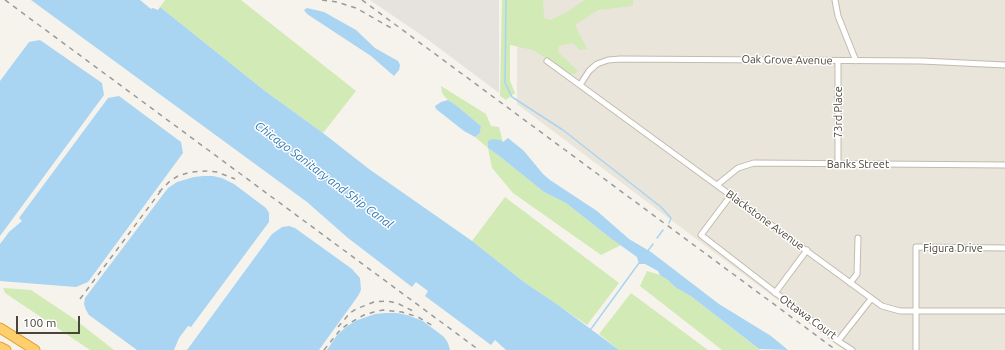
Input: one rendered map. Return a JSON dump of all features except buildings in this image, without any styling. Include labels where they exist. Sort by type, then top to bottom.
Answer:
[{"type":"highway","points":[[0,328],[35,350]]},
{"type":"highway","points":[[0,347],[6,350]]},
{"type":"street","points":[[835,0],[838,16],[856,61]]},
{"type":"street","name":"Oak Grove Avenue","points":[[580,85],[592,68],[602,62],[615,59],[975,62],[1005,65]]},
{"type":"street","name":"Blackstone Avenue","points":[[547,61],[882,306],[916,311],[1005,311]]},
{"type":"street","name":"73rd Place","points":[[838,61],[838,164]]},
{"type":"street","name":"Banks Street","points":[[717,184],[738,168],[754,163],[1005,165]]},
{"type":"street","name":"Ottawa Court","points":[[731,195],[701,235],[838,341],[871,299]]},
{"type":"street","points":[[850,283],[857,274],[858,238]]},
{"type":"street","name":"Figura Drive","points":[[916,311],[916,247],[1005,248]]},
{"type":"street","points":[[775,293],[807,250]]},
{"type":"street","points":[[916,311],[916,350]]},
{"type":"street","points":[[838,341],[852,350]]},
{"type":"shaded area","points":[[370,0],[499,0],[499,93],[427,39]]},
{"type":"shaded area","points":[[517,0],[1005,0],[1005,350],[844,350],[517,104]]},
{"type":"green space","points":[[165,0],[241,0],[356,91],[323,133],[265,91],[160,7]]},
{"type":"green space","points":[[502,0],[543,0],[544,18],[551,20],[567,12],[585,0],[633,0],[633,6],[598,10],[575,25],[587,49],[580,50],[573,43],[559,46],[558,52],[578,71],[575,74],[571,74],[533,50],[510,45],[510,81],[515,93],[506,100],[500,96]]},
{"type":"green space","points":[[441,86],[486,114],[491,126],[499,127],[503,142],[488,148],[475,137],[480,133],[481,126],[448,100],[442,93]]},
{"type":"green space","points":[[488,148],[544,192],[566,203],[621,245],[601,255],[513,193],[492,168]]},
{"type":"green space","points":[[505,197],[619,283],[587,325],[524,282],[472,241]]},
{"type":"green space","points":[[647,271],[660,275],[668,280],[675,287],[692,297],[760,350],[722,350],[640,286]]},
{"type":"green space","points":[[3,288],[31,290],[73,318],[114,350],[90,350],[5,293]]},
{"type":"green space","points":[[631,293],[708,350],[619,350],[599,334]]},
{"type":"water","name":"Chicago Sanitary and Ship Canal","points":[[31,0],[140,0],[151,9],[153,8],[158,10],[160,7],[265,91],[323,133],[369,169],[472,241],[524,282],[619,350],[506,350],[495,340],[491,345],[425,296],[428,291],[416,282],[412,287],[348,238],[307,202]]},
{"type":"water","points":[[307,8],[324,12],[356,30],[375,48],[398,61],[400,65],[399,70],[394,76],[371,56],[307,14],[304,10]]},
{"type":"water","points":[[40,40],[102,83],[104,95],[0,236],[0,81],[29,42]]},
{"type":"water","points":[[119,96],[181,142],[183,153],[88,282],[76,287],[0,281],[0,244],[9,232],[22,221],[19,218],[108,98]]},
{"type":"water","points":[[448,100],[481,126],[480,133],[475,137],[464,131],[436,109],[435,106]]},
{"type":"water","points":[[508,138],[524,151],[543,174],[550,180],[597,211],[629,239],[651,252],[719,304],[771,336],[788,350],[759,349],[692,297],[675,287],[660,275],[658,271],[645,264],[639,264],[637,257],[566,203],[544,192],[488,148],[488,141],[493,139],[503,142]]},
{"type":"water","points":[[203,176],[222,178],[234,184],[266,208],[269,213],[269,222],[191,327],[188,326],[179,338],[174,350],[137,350],[89,315],[84,304],[85,298],[168,188],[177,182]]},
{"type":"water","points":[[289,226],[295,228],[352,269],[360,278],[361,290],[358,296],[319,350],[187,350],[272,234],[282,227]]},
{"type":"water","points":[[385,313],[407,315],[423,321],[444,337],[450,350],[327,350],[337,335],[355,321],[375,314]]},
{"type":"waterway","points":[[506,0],[505,83],[512,97],[563,130],[661,207],[671,218],[669,223]]},
{"type":"waterway","points":[[657,238],[663,230]]},
{"type":"waterway","points":[[647,252],[653,244]]},
{"type":"waterway","points":[[591,329],[639,263]]},
{"type":"railway","points":[[5,0],[479,350]]},
{"type":"railway","points":[[322,0],[337,2],[356,8],[393,29]]},
{"type":"railway","points":[[362,0],[836,350]]},
{"type":"railway","points":[[159,192],[170,181],[178,176],[191,172],[217,172],[235,179]]},
{"type":"railway","points":[[80,299],[163,188]]},
{"type":"railway","points":[[338,327],[350,313],[374,302],[392,302],[413,311]]},
{"type":"railway","points":[[324,350],[340,330],[348,324],[364,315],[383,310],[402,312],[418,317],[435,327]]}]
